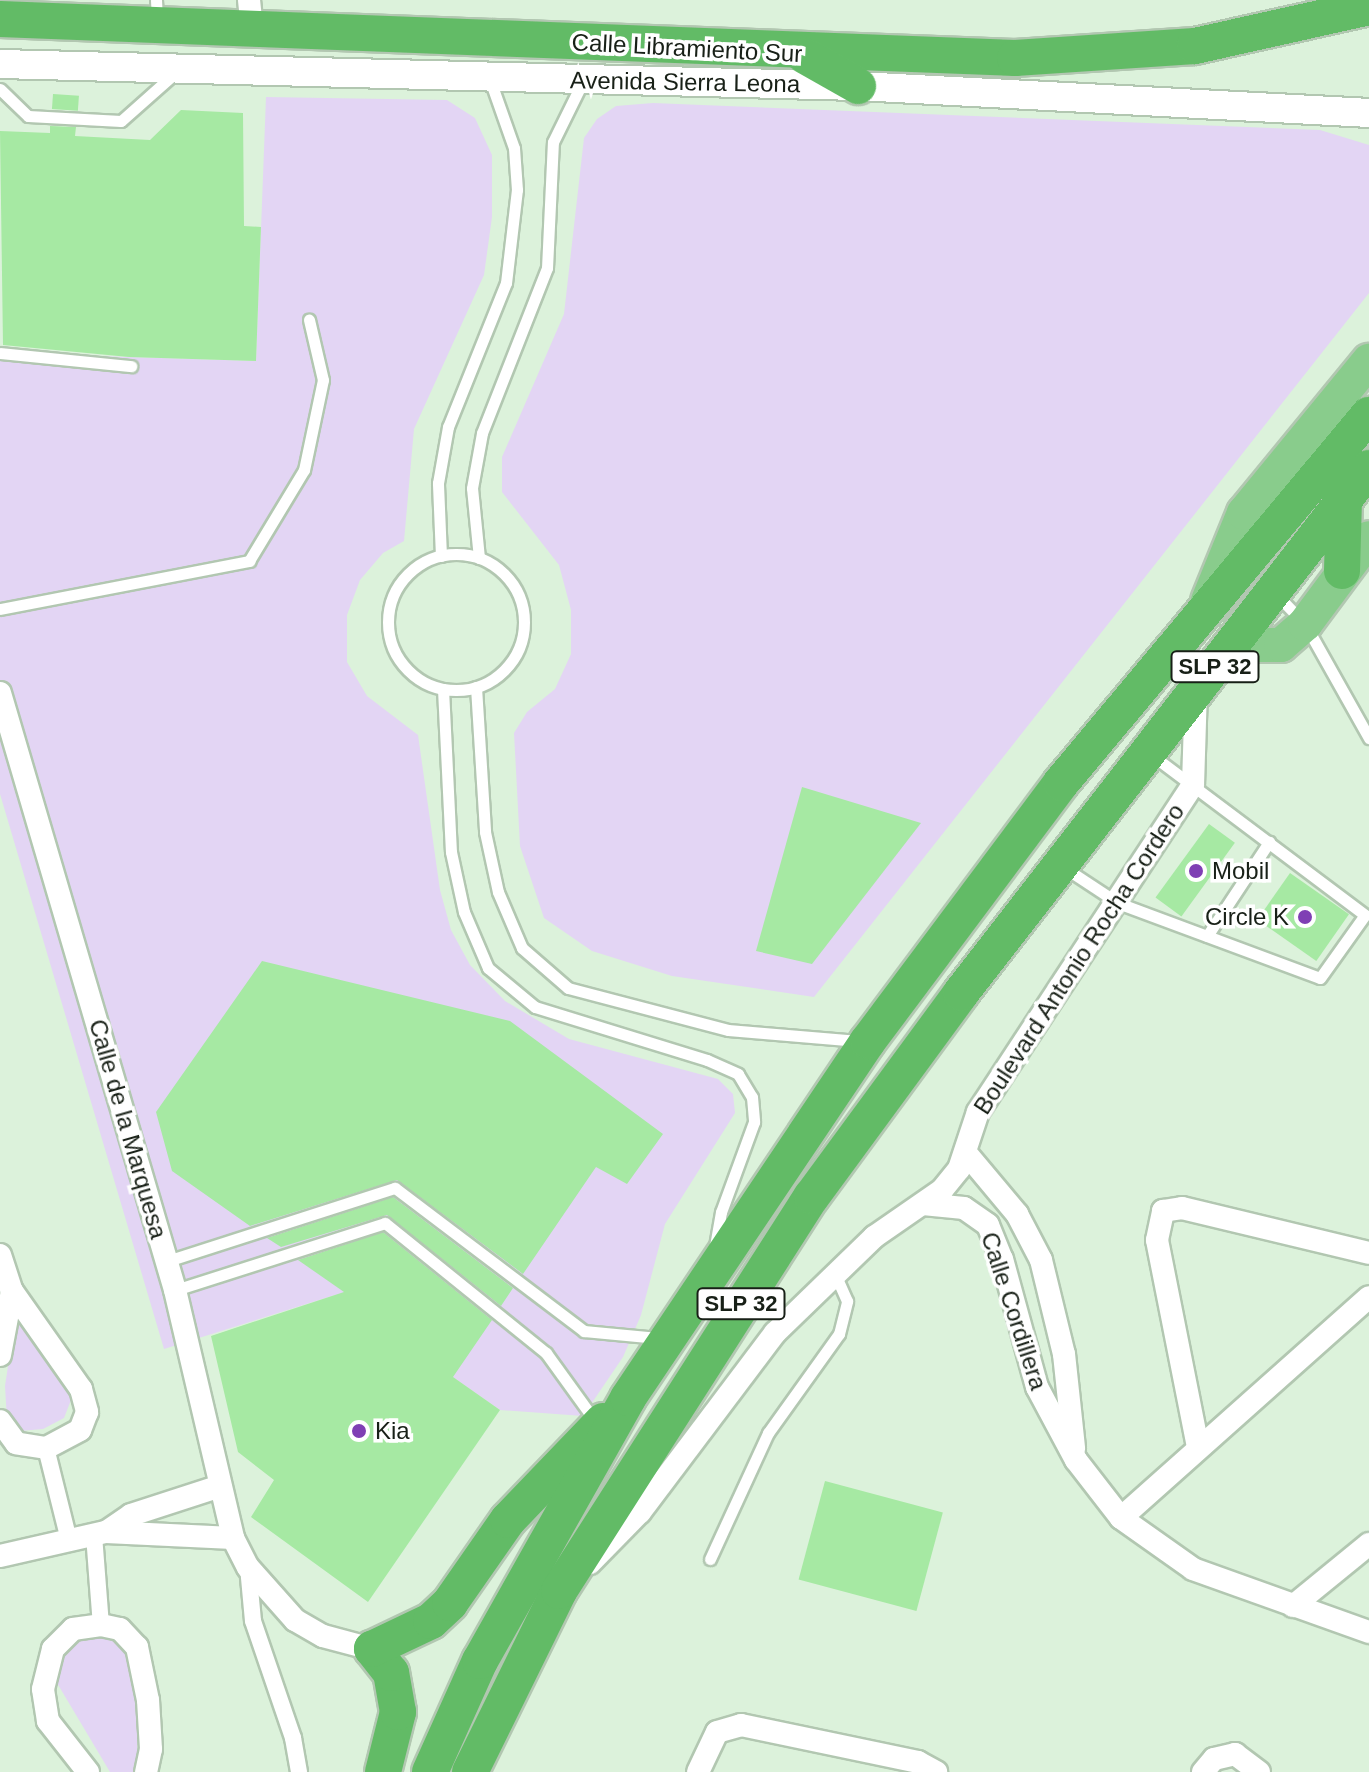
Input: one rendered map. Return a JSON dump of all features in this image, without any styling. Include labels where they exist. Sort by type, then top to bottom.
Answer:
[{"type":"highway","name":"Calle Libramiento Sur","points":[[9,13],[250,14],[800,54],[1015,58],[1122,55],[1195,46],[1369,7]]},
{"type":"highway","points":[[800,54],[858,86]]},
{"type":"highway","name":"SLP 32","points":[[430,1772],[480,1661],[628,1398],[711,1270],[868,1041],[1061,783],[1364,422]]},
{"type":"highway","name":"SLP 32","points":[[470,1772],[559,1591],[812,1196],[1148,752],[1369,468]]},
{"type":"highway","points":[[1342,571],[1344,498]]},
{"type":"highway","points":[[383,1772],[398,1712],[391,1673],[372,1649],[431,1621],[450,1603],[508,1520],[598,1425],[628,1398]]},
{"type":"main road","points":[[1205,609],[1244,513],[1369,361]]},
{"type":"main road","points":[[1232,645],[1281,645],[1305,624],[1369,538]]},
{"type":"street","name":"Avenida Sierra Leona","points":[[0,64],[858,86],[1369,113]]},
{"type":"street","name":"Boulevard Antonio Rocha Cordero","points":[[559,1591],[640,1512],[775,1333],[874,1237],[923,1204],[951,1180],[966,1153],[974,1119],[1193,785],[1196,692]]},
{"type":"street","name":"Calle de la Marquesa","points":[[0,693],[175,1290],[233,1538],[248,1567],[295,1620],[323,1636],[372,1649]]},
{"type":"street","name":"Calle Cordillera","points":[[966,1153],[1017,1214],[1041,1260],[1064,1354],[1076,1460]]},
{"type":"street","name":"Calle Cordillera","points":[[923,1204],[964,1208],[988,1225],[1002,1259],[1037,1387],[1076,1460]]},
{"type":"street","points":[[1198,1447],[1157,1240],[1163,1211],[1182,1208],[1369,1253]]},
{"type":"street","points":[[0,1255],[12,1291],[81,1389],[87,1412],[80,1430],[46,1448],[16,1443],[0,1421]]},
{"type":"street","points":[[0,1355],[12,1291]]},
{"type":"street","points":[[1121,1518],[1369,1297]]},
{"type":"street","points":[[46,1448],[69,1540]]},
{"type":"street","points":[[1076,1460],[1121,1518],[1193,1569],[1369,1632]]},
{"type":"street","points":[[100,1534],[131,1515],[220,1486]]},
{"type":"street","points":[[100,1534],[101,1625]]},
{"type":"street","points":[[0,1556],[100,1534],[233,1538]]},
{"type":"street","points":[[1293,1606],[1369,1544]]},
{"type":"street","name":"Calle de la Marquesa","points":[[248,1567],[253,1621],[293,1738],[299,1772]]},
{"type":"street","points":[[88,1772],[48,1721],[43,1689],[53,1649],[73,1629],[101,1625],[120,1629],[137,1647],[148,1700],[151,1749],[146,1772]]},
{"type":"street","points":[[698,1772],[717,1732],[741,1725],[918,1762],[936,1772]]},
{"type":"street","points":[[1203,1772],[1214,1759],[1235,1754],[1259,1772]]},
{"type":"lane","points":[[0,89],[28,116],[121,121],[180,68]]},
{"type":"lane","points":[[441,556],[438,483],[448,427],[506,283],[517,190],[514,148],[489,77]]},
{"type":"lane","points":[[479,558],[472,488],[482,433],[547,268],[553,142],[584,79]]},
{"type":"lane","points":[[0,609],[249,561],[304,470],[323,380],[309,320]]},
{"type":"lane","points":[[0,353],[131,366]]},
{"type":"lane","points":[[441,556],[479,558],[507,576],[519,598],[524,623],[515,656],[492,680],[476,687],[443,689],[407,668],[388,631],[399,586],[419,564],[441,556]]},
{"type":"lane","points":[[1272,591],[1305,624],[1369,738]]},
{"type":"lane","points":[[476,687],[485,832],[498,892],[522,948],[568,988],[728,1030],[868,1041]]},
{"type":"lane","points":[[443,689],[451,852],[464,912],[488,968],[535,1007],[707,1060],[738,1074],[752,1097],[754,1122],[721,1212],[711,1270]]},
{"type":"lane","points":[[1061,866],[1118,903],[1320,978],[1365,915],[1148,752]]},
{"type":"lane","points":[[1207,936],[1269,842]]},
{"type":"lane","points":[[167,1261],[395,1188],[584,1331],[667,1338]]},
{"type":"lane","points":[[175,1290],[385,1223],[546,1353],[598,1425]]},
{"type":"lane","points":[[710,1559],[768,1433],[839,1334],[847,1301],[835,1274]]},
{"type":"shaded area","points":[[266,97],[447,100],[475,118],[492,155],[492,217],[484,275],[414,429],[404,541],[383,553],[360,580],[347,615],[347,662],[367,696],[418,735],[440,890],[451,930],[470,965],[505,1001],[569,1039],[718,1079],[733,1094],[735,1113],[665,1224],[641,1315],[623,1357],[583,1416],[500,1410],[335,1295],[164,1349],[0,794],[0,353],[256,361]]},
{"type":"shaded area","points":[[653,103],[1320,130],[1369,145],[1369,293],[814,997],[672,976],[592,951],[544,918],[520,846],[514,733],[527,712],[555,689],[571,654],[571,610],[559,565],[502,492],[502,457],[564,314],[584,138],[597,119],[616,106]]},
{"type":"shaded area","points":[[16,1313],[68,1382],[71,1400],[64,1418],[43,1429],[20,1431],[7,1420],[5,1386]]},
{"type":"shaded area","points":[[100,1636],[128,1647],[138,1686],[137,1772],[110,1772],[57,1683],[62,1655],[79,1639]]},
{"type":"building","points":[[53,94],[79,96],[78,111],[52,109]]},
{"type":"building","points":[[181,110],[243,113],[244,226],[261,227],[256,361],[129,357],[3,345],[0,131],[50,133],[50,126],[76,127],[75,136],[150,140]]},
{"type":"building","points":[[802,787],[921,823],[812,964],[756,951]]},
{"type":"building","name":"Mobil","points":[[1209,824],[1235,843],[1181,916],[1156,898]]},
{"type":"building","name":"Circle K","points":[[1290,873],[1349,914],[1316,961],[1257,920]]},
{"type":"building","points":[[262,961],[510,1021],[663,1134],[627,1184],[596,1167],[523,1274],[397,1180],[250,1226],[172,1171],[156,1112]]},
{"type":"building","points":[[393,1197],[513,1288],[501,1306],[387,1215],[281,1247],[267,1238]]},
{"type":"building","name":"Kia","points":[[383,1232],[492,1320],[453,1377],[500,1410],[368,1602],[251,1517],[274,1480],[238,1452],[211,1336],[344,1292],[298,1260]]},
{"type":"building","points":[[825,1481],[943,1513],[916,1611],[799,1580]]},
{"type":"place","name":"Mobil","points":[[1196,871]]},
{"type":"place","name":"Circle K","points":[[1305,917]]},
{"type":"place","name":"Kia","points":[[359,1431]]}]
